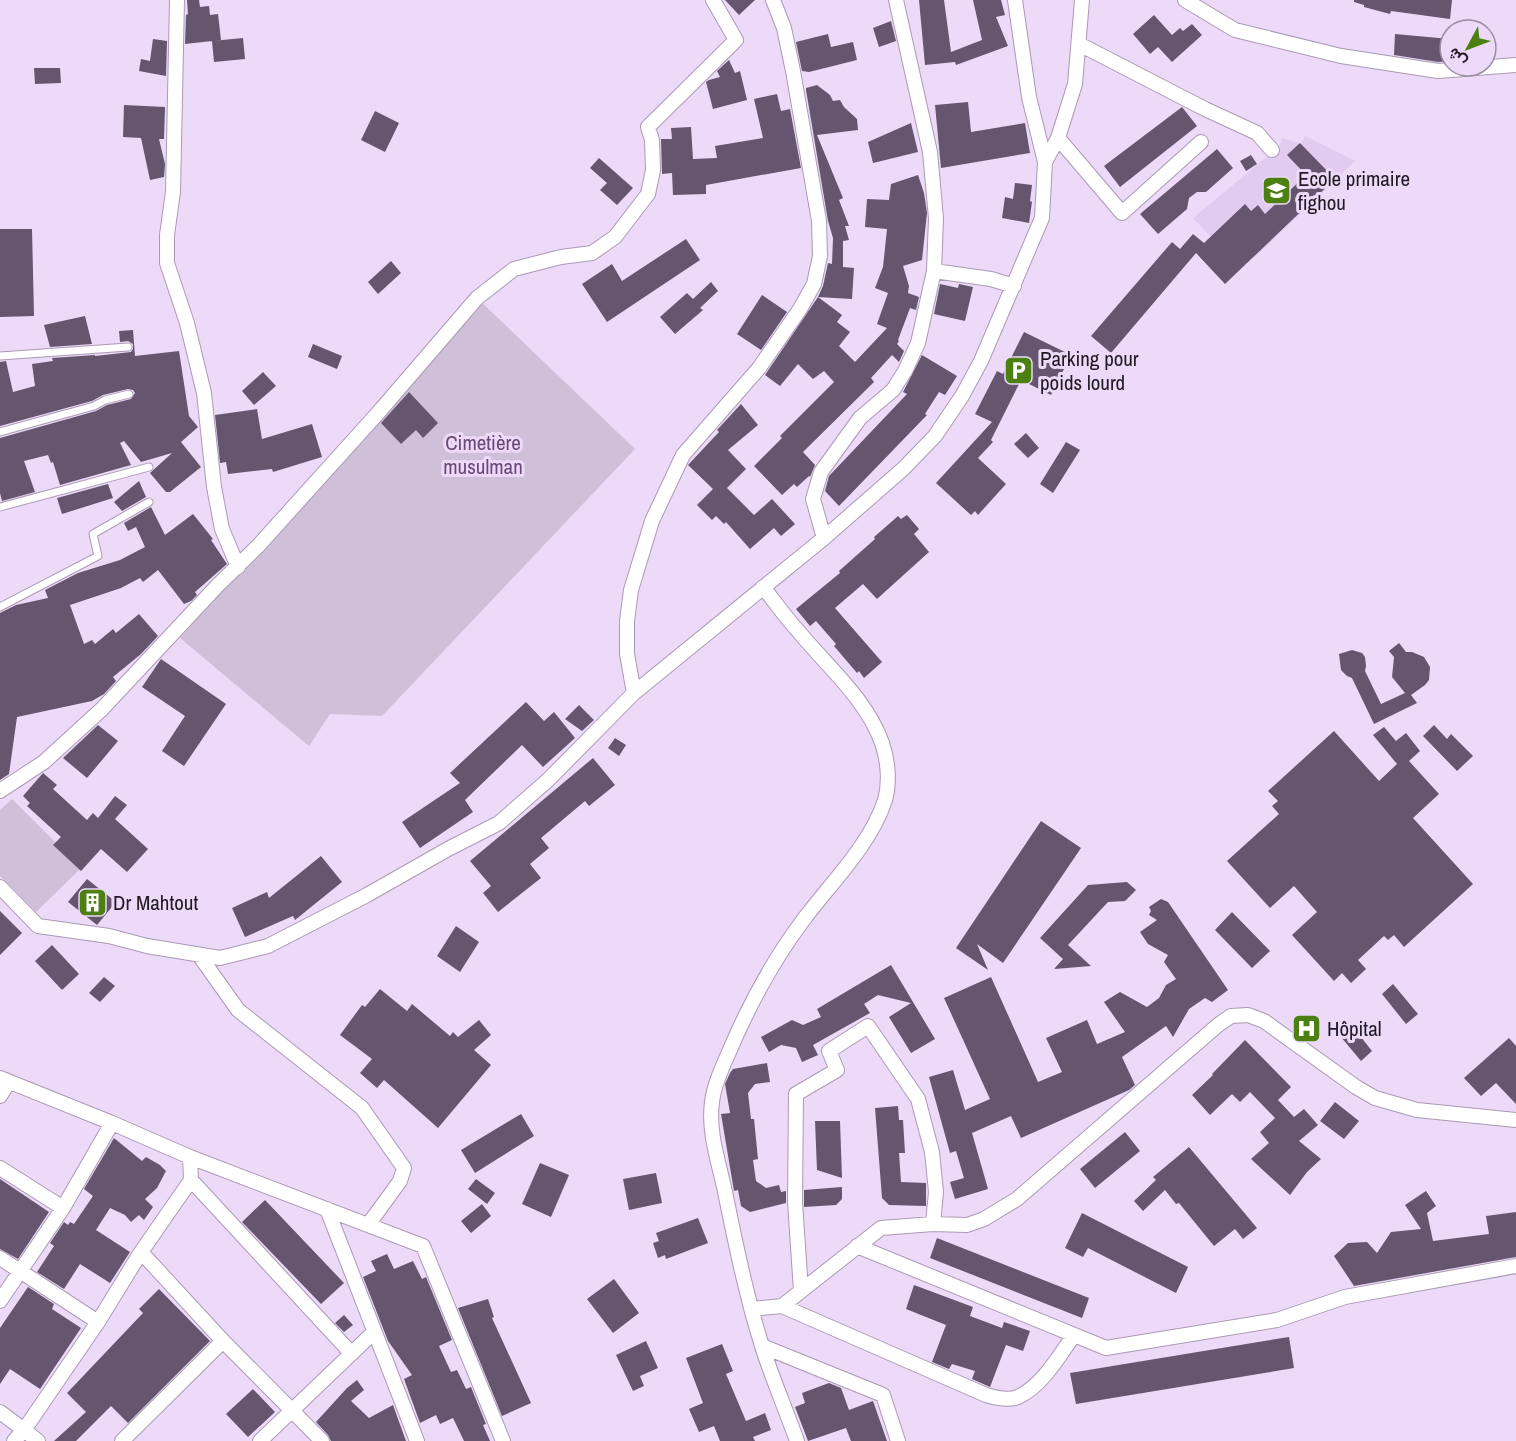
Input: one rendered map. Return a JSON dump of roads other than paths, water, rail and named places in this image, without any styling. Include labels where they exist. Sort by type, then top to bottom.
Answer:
[{"type":"street","points":[[177,0],[173,192],[167,235],[167,263],[187,323],[204,393],[214,487],[222,529],[238,567]]},
{"type":"street","points":[[0,791],[44,762],[102,709],[218,585],[238,567],[378,413],[477,298],[514,269],[561,257],[592,253],[615,237],[648,194],[652,170],[652,140],[648,127],[736,40],[714,0]]},
{"type":"street","points":[[634,693],[627,654],[627,621],[631,590],[652,521],[683,455],[759,368],[800,309],[814,284],[820,256],[819,221],[793,71],[784,28],[773,0]]},
{"type":"street","points":[[891,0],[899,18]]},
{"type":"street","points":[[824,538],[813,499],[821,472],[860,418],[893,390],[905,371],[918,343],[934,271],[936,218],[930,152],[896,0]]},
{"type":"street","points":[[0,887],[38,926],[109,936],[147,946],[220,958],[268,946],[499,823],[548,780],[634,693],[824,538],[903,469],[935,436],[962,396],[981,361],[1042,218],[1046,162],[1029,97],[1015,0]]},
{"type":"street","points":[[1046,162],[1058,138],[1075,84],[1082,0]]},
{"type":"street","points":[[1185,0],[1235,30],[1341,56],[1438,71],[1516,65]]},
{"type":"street","points":[[1079,44],[1257,133],[1272,150]]},
{"type":"street","points":[[1058,138],[1122,213],[1201,142]]},
{"type":"street","points":[[934,271],[991,279],[1014,286]]},
{"type":"street","points":[[763,587],[798,632],[847,687],[869,718],[882,744],[888,772],[885,799],[866,838],[803,920],[746,1012],[716,1083],[712,1102],[711,1126],[733,1234],[762,1346],[797,1441]]},
{"type":"street","points":[[199,955],[238,1010],[362,1108],[404,1168],[400,1180],[368,1225]]},
{"type":"street","points":[[782,1306],[881,1228],[933,1224],[967,1225],[984,1219],[1017,1199],[1182,1055],[1231,1016],[1248,1015],[1264,1021],[1375,1098],[1417,1110],[1516,1120]]},
{"type":"street","points":[[801,1291],[795,1203],[796,1094],[837,1070],[829,1051],[868,1026],[918,1099],[932,1152],[936,1192],[933,1224]]},
{"type":"street","points":[[0,1096],[4,1081],[112,1123],[190,1157],[423,1246],[502,1441]]},
{"type":"street","points":[[0,1301],[63,1208],[112,1123]]},
{"type":"street","points":[[14,1441],[24,1430],[98,1322],[141,1252],[191,1180],[190,1157]]},
{"type":"street","points":[[0,1168],[63,1208]]},
{"type":"street","points":[[191,1180],[351,1353]]},
{"type":"street","points":[[327,1209],[417,1441]]},
{"type":"street","points":[[857,1245],[1107,1348],[1277,1320],[1344,1297],[1516,1266]]},
{"type":"street","points":[[141,1252],[322,1441]]},
{"type":"street","points":[[0,1258],[98,1322]]},
{"type":"street","points":[[752,1309],[782,1306],[986,1395],[1002,1399],[1017,1397],[1046,1375],[1074,1335]]},
{"type":"street","points":[[260,1441],[374,1332]]},
{"type":"street","points":[[122,1441],[224,1341]]},
{"type":"street","points":[[762,1346],[883,1395],[898,1441]]},
{"type":"street","points":[[0,1412],[38,1441]]},
{"type":"lane","points":[[0,356],[128,347]]},
{"type":"lane","points":[[0,432],[129,394]]},
{"type":"lane","points":[[0,507],[149,467]]},
{"type":"lane","points":[[0,607],[98,556],[93,534],[150,502]]},
{"type":"place","name":"Ecole primaire fighou","points":[[1277,190]]},
{"type":"place","name":"Parking pour poids lourd","points":[[1019,370]]},
{"type":"place","name":"Dr Mahtout","points":[[92,902]]},
{"type":"place","name":"Hôpital","points":[[1306,1028]]},
{"type":"park label","name":"Cimetière musulman","points":[[483,454]]}]
